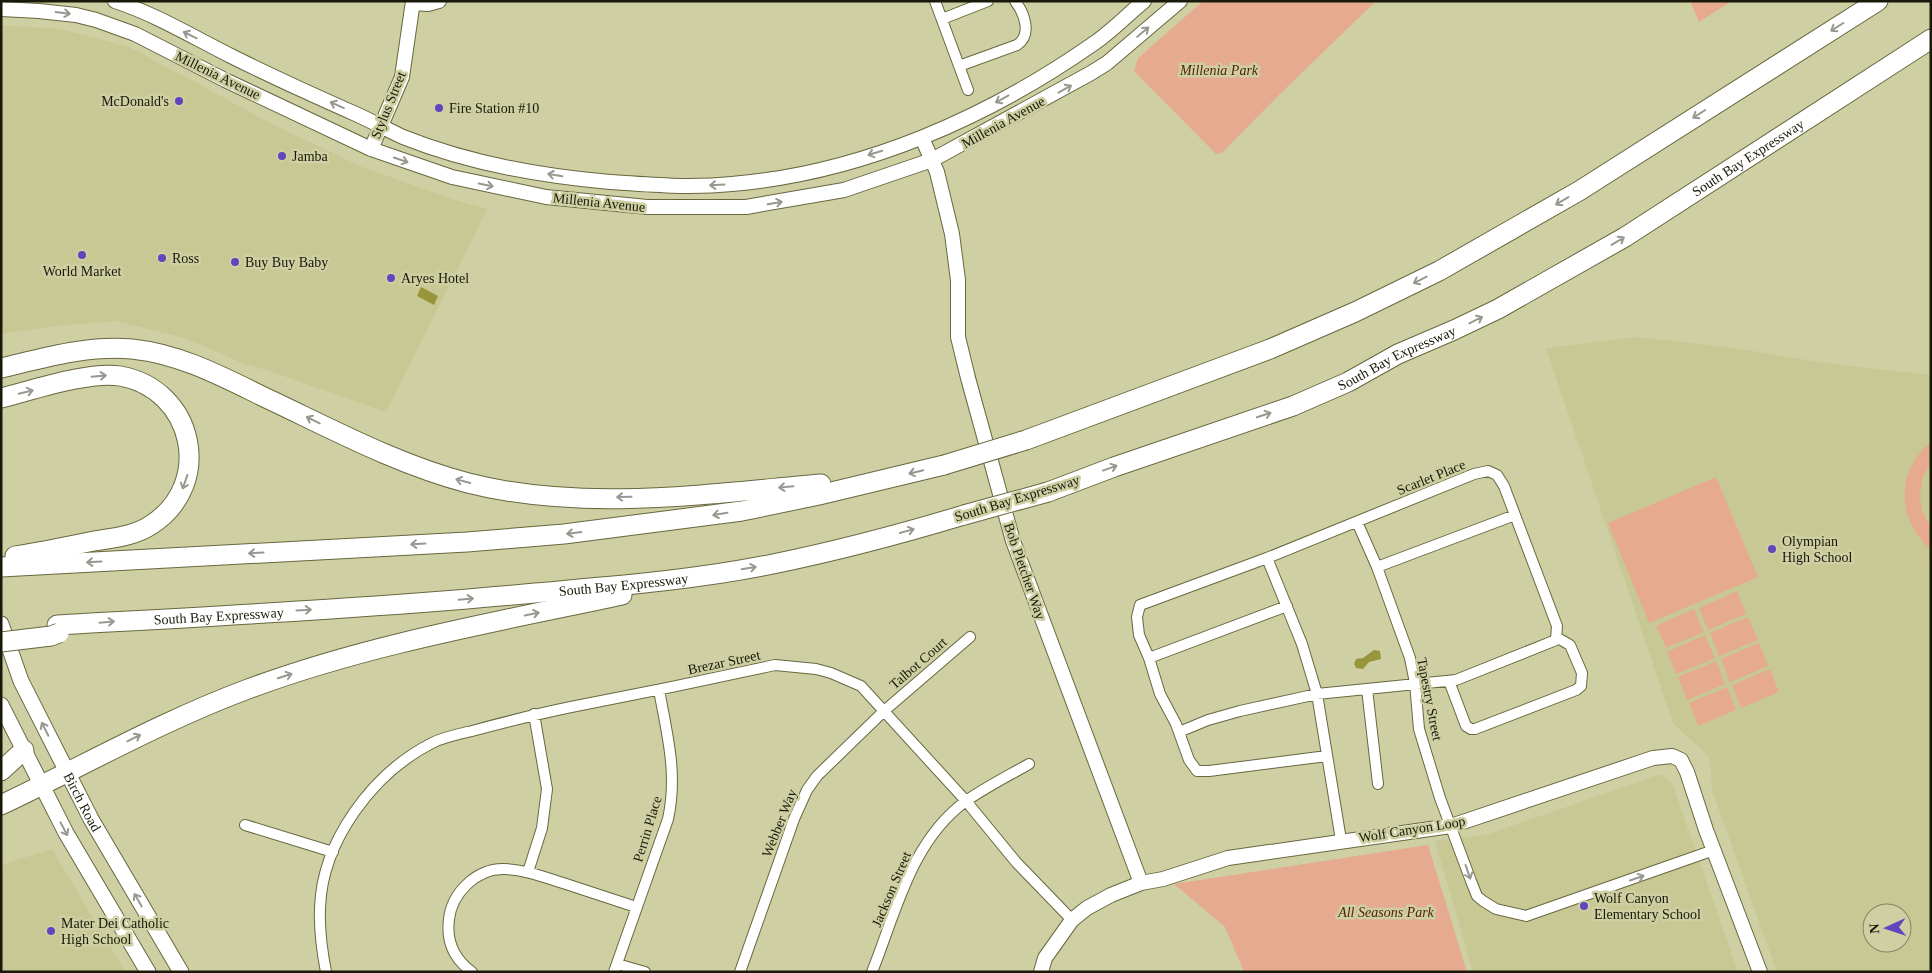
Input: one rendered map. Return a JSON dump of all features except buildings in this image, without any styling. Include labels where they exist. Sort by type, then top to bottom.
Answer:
[{"type":"highway","points":[[1,559],[34,560],[467,542],[564,534],[742,511],[944,465],[1026,440],[1270,349],[1355,312],[1438,271],[1579,191],[1878,1]]},
{"type":"highway","name":"South Bay Expressway","points":[[58,629],[81,624],[416,603],[570,590],[723,573],[774,564],[868,542],[1048,492],[1114,467],[1293,406],[1348,382],[1398,354],[1498,309],[1625,237],[1931,39]]},
{"type":"highway","points":[[1,368],[71,352],[98,349],[130,349],[162,354],[208,370],[396,459],[445,476],[520,493],[572,498],[669,497],[887,479]]},
{"type":"highway","points":[[1,398],[101,375],[120,376],[138,381],[162,396],[180,419],[187,436],[190,454],[185,482],[172,506],[158,520],[132,534],[1,567]]},
{"type":"highway","points":[[1,805],[186,714],[247,690],[318,666],[422,636],[723,573]]},
{"type":"highway","points":[[1,629],[58,629]]},
{"type":"highway","points":[[1,642],[51,636],[58,629]]},
{"type":"highway","points":[[1,771],[24,750]]},
{"type":"main road","name":"Birch Road","points":[[1,624],[21,681],[67,773],[91,819],[181,972]]},
{"type":"main road","name":"Birch Road","points":[[1,705],[66,833],[148,972]]},
{"type":"street","points":[[414,2],[428,4],[438,1]]},
{"type":"street","points":[[935,1],[968,90]]},
{"type":"street","points":[[942,18],[988,1]]},
{"type":"street","points":[[959,66],[1020,43],[1026,31],[1015,1]]},
{"type":"street","name":"Millenia Avenue","points":[[122,2],[400,136],[430,147],[481,161],[579,179],[674,186],[733,184],[796,175],[832,166],[922,138],[998,102],[1092,44],[1144,1]]},
{"type":"street","name":"Millenia Avenue","points":[[1,9],[76,15],[136,34],[225,80],[370,149],[452,177],[537,195],[647,207],[674,208],[746,207],[808,197],[844,190],[932,160],[1080,80],[1107,63],[1180,1]]},
{"type":"street","points":[[119,28],[122,2]]},
{"type":"street","name":"Stylus Street","points":[[370,149],[402,77],[414,2]]},
{"type":"street","points":[[1092,44],[1107,63]]},
{"type":"street","name":"Bob Pletcher Way","points":[[922,138],[932,160],[952,234],[958,280],[958,338],[1013,541],[1141,883]]},
{"type":"street","points":[[674,186],[674,208]]},
{"type":"street","name":"Scarlet Place","points":[[1327,756],[1197,771],[1188,760],[1179,732],[1160,694],[1149,658],[1139,635],[1137,617],[1140,605],[1267,558],[1474,474],[1488,471],[1497,475],[1504,486],[1557,626],[1556,637]]},
{"type":"street","points":[[1378,567],[1515,515]]},
{"type":"street","name":"Tapestry Street","points":[[1357,522],[1378,567],[1410,658],[1415,683],[1419,729],[1440,798],[1477,896],[1496,909],[1526,916],[1714,850]]},
{"type":"street","points":[[1267,558],[1302,644],[1317,694],[1340,840]]},
{"type":"street","points":[[1149,658],[1287,606]]},
{"type":"street","name":"Talbot Court","points":[[884,711],[970,637]]},
{"type":"street","points":[[1179,732],[1208,720],[1240,711],[1317,694],[1456,680],[1556,640],[1556,637],[1570,645],[1582,674],[1581,686],[1576,690],[1475,729],[1466,726],[1449,681]]},
{"type":"street","name":"Brezar Street","points":[[326,972],[321,942],[320,906],[324,882],[333,852],[360,802],[390,771],[401,763],[436,741],[534,714],[775,665],[816,669],[860,686],[966,801],[1016,862],[1072,920]]},
{"type":"street","name":"Perrin Place","points":[[615,968],[668,819],[672,798],[672,765],[659,690]]},
{"type":"street","points":[[1367,690],[1378,784]]},
{"type":"street","name":"Webber Way","points":[[740,972],[788,836],[807,790],[821,771],[884,711]]},
{"type":"street","points":[[528,872],[542,828],[547,789],[534,714]]},
{"type":"street","name":"Wolf Canyon Loop","points":[[1041,972],[1045,958],[1072,920],[1087,908],[1141,883],[1163,879],[1228,858],[1340,840],[1451,826],[1653,758],[1672,756],[1681,760],[1687,772],[1760,972]]},
{"type":"street","name":"Jackson Street","points":[[872,972],[911,869],[935,831],[966,801],[1028,764]]},
{"type":"street","points":[[244,825],[333,852]]},
{"type":"street","points":[[472,972],[454,955],[448,930],[449,914],[459,892],[470,882],[488,871],[504,869],[528,872],[636,907]]},
{"type":"street","points":[[615,968],[645,972]]},
{"type":"shaded area","points":[[1,25],[60,29],[126,46],[272,124],[362,167],[455,200],[487,209],[386,412],[242,363],[185,338],[115,321],[55,326],[1,334]]},
{"type":"shaded area","points":[[421,287],[438,296],[434,305],[417,296]]},
{"type":"shaded area","name":"Olympian High School","points":[[1637,337],[1741,349],[1825,363],[1931,375],[1931,972],[1777,972],[1713,793],[1709,757],[1673,723],[1546,348]]},
{"type":"shaded area","points":[[1374,650],[1380,651],[1381,659],[1369,662],[1363,669],[1356,668],[1354,664],[1356,659],[1363,658]]},
{"type":"shaded area","name":"Wolf Canyon Elementary School","points":[[1661,774],[1672,783],[1738,972],[1473,972],[1435,841],[1486,835]]},
{"type":"shaded area","name":"Mater Dei Catholic High School","points":[[52,849],[126,972],[1,972],[1,865]]},
{"type":"green space","name":"Millenia Park","points":[[1203,1],[1376,1],[1222,153],[1216,154],[1134,71],[1138,58]]},
{"type":"green space","points":[[1690,1],[1732,1],[1699,22]]},
{"type":"green space","points":[[1931,442],[1931,464],[1923,476],[1920,495],[1922,511],[1931,527],[1930,565],[1930,549],[1911,524],[1906,510],[1905,496],[1906,481],[1911,467],[1919,454]]},
{"type":"green space","points":[[1716,477],[1758,577],[1649,623],[1608,523]]},
{"type":"green space","points":[[1737,591],[1746,614],[1708,630],[1699,608]]},
{"type":"green space","points":[[1694,609],[1704,632],[1666,648],[1656,626]]},
{"type":"green space","points":[[1748,617],[1758,640],[1719,656],[1710,633]]},
{"type":"green space","points":[[1705,635],[1715,658],[1676,674],[1667,652]]},
{"type":"green space","points":[[1759,643],[1768,666],[1730,682],[1721,659]]},
{"type":"green space","points":[[1716,661],[1725,684],[1687,700],[1678,677]]},
{"type":"green space","points":[[1770,669],[1779,692],[1741,708],[1732,685]]},
{"type":"green space","points":[[1727,687],[1736,710],[1698,726],[1689,703]]},
{"type":"green space","name":"All Seasons Park","points":[[1428,845],[1467,972],[1244,972],[1225,927],[1174,884]]},
{"type":"place","name":"McDonald's","points":[[179,101]]},
{"type":"place","name":"Fire Station #10","points":[[439,108]]},
{"type":"place","name":"Jamba","points":[[282,156]]},
{"type":"place","name":"World Market","points":[[82,255]]},
{"type":"place","name":"Ross","points":[[162,258]]},
{"type":"place","name":"Buy Buy Baby","points":[[235,262]]},
{"type":"place","name":"Aryes Hotel","points":[[391,278]]},
{"type":"place","name":"Olympian High School","points":[[1772,549]]},
{"type":"place","name":"Wolf Canyon Elementary School","points":[[1584,906]]},
{"type":"place","name":"Mater Dei Catholic High School","points":[[51,931]]}]
